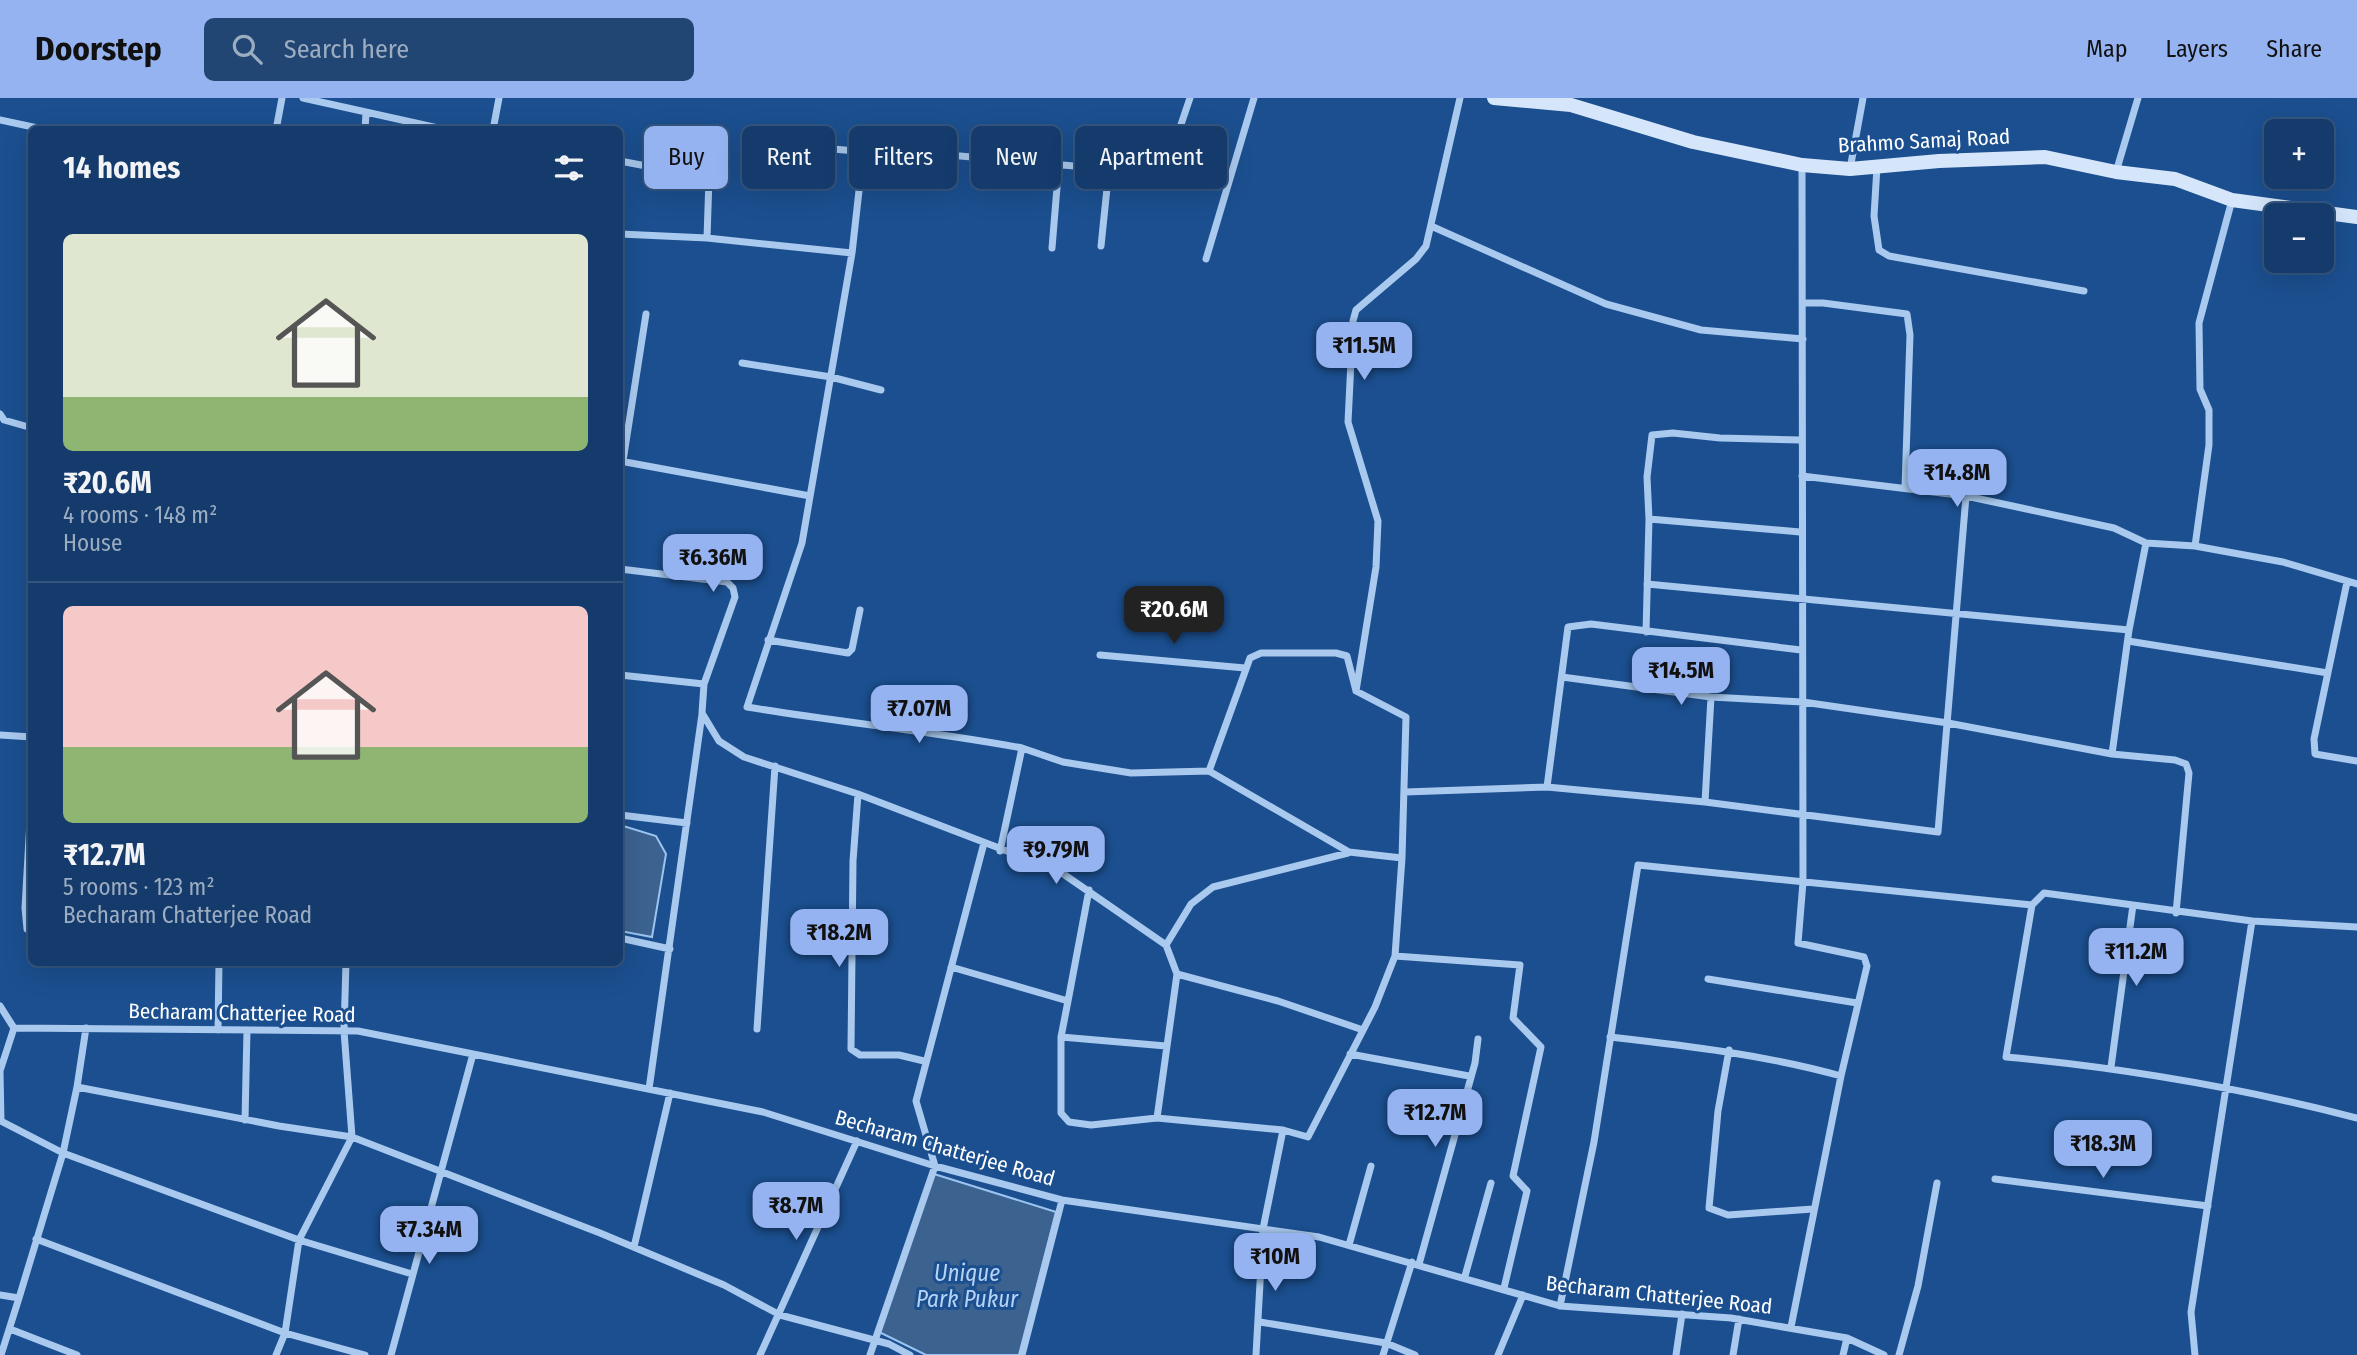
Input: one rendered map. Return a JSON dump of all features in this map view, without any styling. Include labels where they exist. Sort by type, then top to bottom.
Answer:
[{"type":"street","points":[[277,126],[282,98]]},
{"type":"street","points":[[303,98],[428,126]]},
{"type":"street","points":[[494,126],[499,98]]},
{"type":"street","points":[[1181,126],[1190,98]]},
{"type":"street","points":[[1206,259],[1254,98]]},
{"type":"street","points":[[1356,691],[1376,567],[1378,521],[1348,422],[1353,321],[1356,310],[1416,259],[1426,246],[1460,98]]},
{"type":"street","name":"Brahmo Samaj Road","points":[[1496,98],[1571,105],[1693,142],[1802,165],[1850,169],[2045,157],[2116,172],[2175,179],[2232,200],[2357,217]]},
{"type":"street","points":[[1850,169],[1863,98]]},
{"type":"street","points":[[2116,172],[2138,98]]},
{"type":"street","points":[[365,126],[366,113]]},
{"type":"street","points":[[0,120],[28,126]]},
{"type":"street","points":[[623,161],[709,178],[707,238]]},
{"type":"street","points":[[1791,1327],[1841,1076],[1867,966],[1864,957],[1798,943],[1803,882],[1800,532],[1802,165]]},
{"type":"street","points":[[1877,166],[1874,224],[1879,250],[1889,256],[2084,291]]},
{"type":"street","points":[[859,189],[852,253],[802,543],[747,706],[835,722],[951,735],[1022,748],[1063,762],[1131,773],[1209,771],[1349,852]]},
{"type":"street","points":[[1052,248],[1057,189]]},
{"type":"street","points":[[1101,246],[1107,189]]},
{"type":"street","points":[[2195,546],[2209,445],[2209,410],[2200,388],[2199,323],[2232,200]]},
{"type":"street","points":[[1431,226],[1606,304],[1701,330],[1803,339]]},
{"type":"street","points":[[623,233],[707,238],[852,253]]},
{"type":"street","points":[[1803,303],[1823,303],[1906,314],[1910,335],[1905,488]]},
{"type":"street","points":[[623,449],[646,314]]},
{"type":"street","points":[[742,363],[831,377],[881,390]]},
{"type":"street","points":[[0,414],[4,420],[28,427]]},
{"type":"street","points":[[1646,632],[1649,519],[1647,477],[1652,435],[1673,433],[1720,438],[1801,440]]},
{"type":"street","points":[[623,461],[810,495]]},
{"type":"street","points":[[1802,477],[1966,496],[2114,528],[2146,542],[2195,546],[2283,562],[2357,584]]},
{"type":"street","points":[[1405,792],[1547,787],[1705,802],[1938,832],[1966,496]]},
{"type":"street","points":[[1649,519],[1800,532]]},
{"type":"street","points":[[2112,754],[2129,629],[2146,542]]},
{"type":"street","points":[[623,569],[727,582],[733,588],[734,597],[704,684],[649,1089]]},
{"type":"street","points":[[2347,582],[2314,739],[2315,754],[2357,761]]},
{"type":"street","points":[[1647,584],[2129,629]]},
{"type":"street","points":[[768,639],[848,653],[852,649],[860,610]]},
{"type":"street","points":[[1547,787],[1569,627],[1591,624],[1801,650]]},
{"type":"street","points":[[2128,641],[2328,673]]},
{"type":"street","points":[[1088,890],[1061,1037],[1061,1113],[1069,1122],[1091,1125],[1157,1118],[1283,1130],[1307,1137],[1363,1030],[1395,956],[1402,858],[1406,717],[1356,691],[1347,656],[1336,653],[1261,653],[1250,658],[1245,668],[1209,771]]},
{"type":"street","points":[[1100,655],[1245,668]]},
{"type":"street","points":[[623,675],[704,684]]},
{"type":"street","points":[[1562,677],[1711,697],[1803,702],[1948,723],[2112,754],[2175,760],[2186,764],[2189,773],[2176,913]]},
{"type":"street","points":[[1705,802],[1711,697]]},
{"type":"street","points":[[702,713],[719,741],[744,757],[858,794],[1059,872],[1166,945],[1177,974],[1157,1118]]},
{"type":"street","points":[[0,735],[28,737]]},
{"type":"street","points":[[1000,850],[1022,748]]},
{"type":"street","points":[[757,1029],[775,766]]},
{"type":"street","points":[[858,794],[853,862],[851,1049],[860,1055],[899,1055],[924,1061]]},
{"type":"street","points":[[623,815],[687,823]]},
{"type":"street","points":[[870,1355],[935,1166],[916,1101],[924,1061],[984,843]]},
{"type":"street","points":[[1166,945],[1191,905],[1213,887],[1349,852],[1402,858]]},
{"type":"street","points":[[1560,1306],[1594,1142],[1638,865],[2032,905]]},
{"type":"street","points":[[2357,927],[2252,921],[2176,913],[2043,893],[2032,905],[2006,1057],[2111,1067],[2227,1088],[2357,1118]]},
{"type":"street","points":[[2111,1067],[2133,905]]},
{"type":"street","points":[[27,929],[28,908]]},
{"type":"street","points":[[2195,1355],[2191,1312],[2252,921]]},
{"type":"street","points":[[623,939],[670,949]]},
{"type":"street","points":[[1395,956],[1520,965],[1513,1018],[1541,1047],[1513,1176],[1527,1191],[1504,1288]]},
{"type":"street","points":[[218,1030],[219,966]]},
{"type":"street","points":[[276,1355],[285,1332],[299,1240],[352,1137],[344,1031],[346,966]]},
{"type":"street","points":[[951,967],[1068,1000]]},
{"type":"street","points":[[1177,974],[1278,1001],[1363,1030]]},
{"type":"street","points":[[1708,979],[1857,1003]]},
{"type":"street","points":[[0,1006],[15,1028],[0,1071],[1,1121],[62,1153],[299,1240],[412,1274]]},
{"type":"street","name":"Becharam Chatterjee Road","points":[[15,1028],[344,1031],[763,1112],[935,1166],[1062,1200],[1318,1237],[1465,1276],[1560,1306],[1739,1319],[1847,1338],[1884,1355]]},
{"type":"street","points":[[1,1355],[62,1153],[77,1087],[86,1028]]},
{"type":"street","points":[[245,1120],[247,1030]]},
{"type":"street","points":[[1061,1037],[1166,1046]]},
{"type":"street","points":[[1611,1037],[1729,1050],[1786,1060],[1841,1076]]},
{"type":"street","points":[[1383,1355],[1415,1263],[1475,1063],[1478,1039]]},
{"type":"street","points":[[1729,1050],[1718,1111],[1709,1208],[1728,1215],[1813,1209]]},
{"type":"street","points":[[391,1355],[473,1054]]},
{"type":"street","points":[[1350,1054],[1469,1076]]},
{"type":"street","points":[[77,1087],[245,1120],[352,1137],[634,1247],[724,1285],[780,1315],[874,1340],[910,1355]]},
{"type":"street","points":[[634,1247],[670,1093]]},
{"type":"street","points":[[1256,1355],[1264,1229],[1283,1130]]},
{"type":"street","points":[[760,1355],[857,1141]]},
{"type":"street","points":[[1349,1245],[1371,1166]]},
{"type":"street","points":[[1995,1180],[2208,1206]]},
{"type":"street","points":[[1465,1276],[1491,1183]]},
{"type":"street","points":[[1899,1355],[1917,1286],[1937,1183]]},
{"type":"street","points":[[1021,1355],[1062,1200]]},
{"type":"street","points":[[36,1239],[285,1332],[365,1355]]},
{"type":"street","points":[[0,1294],[19,1298]]},
{"type":"street","points":[[1498,1355],[1523,1295]]},
{"type":"street","points":[[1676,1355],[1682,1314]]},
{"type":"street","points":[[1733,1355],[1739,1319]]},
{"type":"street","points":[[1260,1322],[1386,1343],[1415,1355]]},
{"type":"street","points":[[10,1329],[77,1355]]},
{"type":"street","points":[[1843,1355],[1847,1338]]},
{"type":"water","points":[[623,826],[656,836],[666,854],[652,937],[623,932]]},
{"type":"water","name":"Unique Park Pukur","points":[[934,1174],[1056,1212],[1019,1355],[926,1355],[879,1332]]}]
